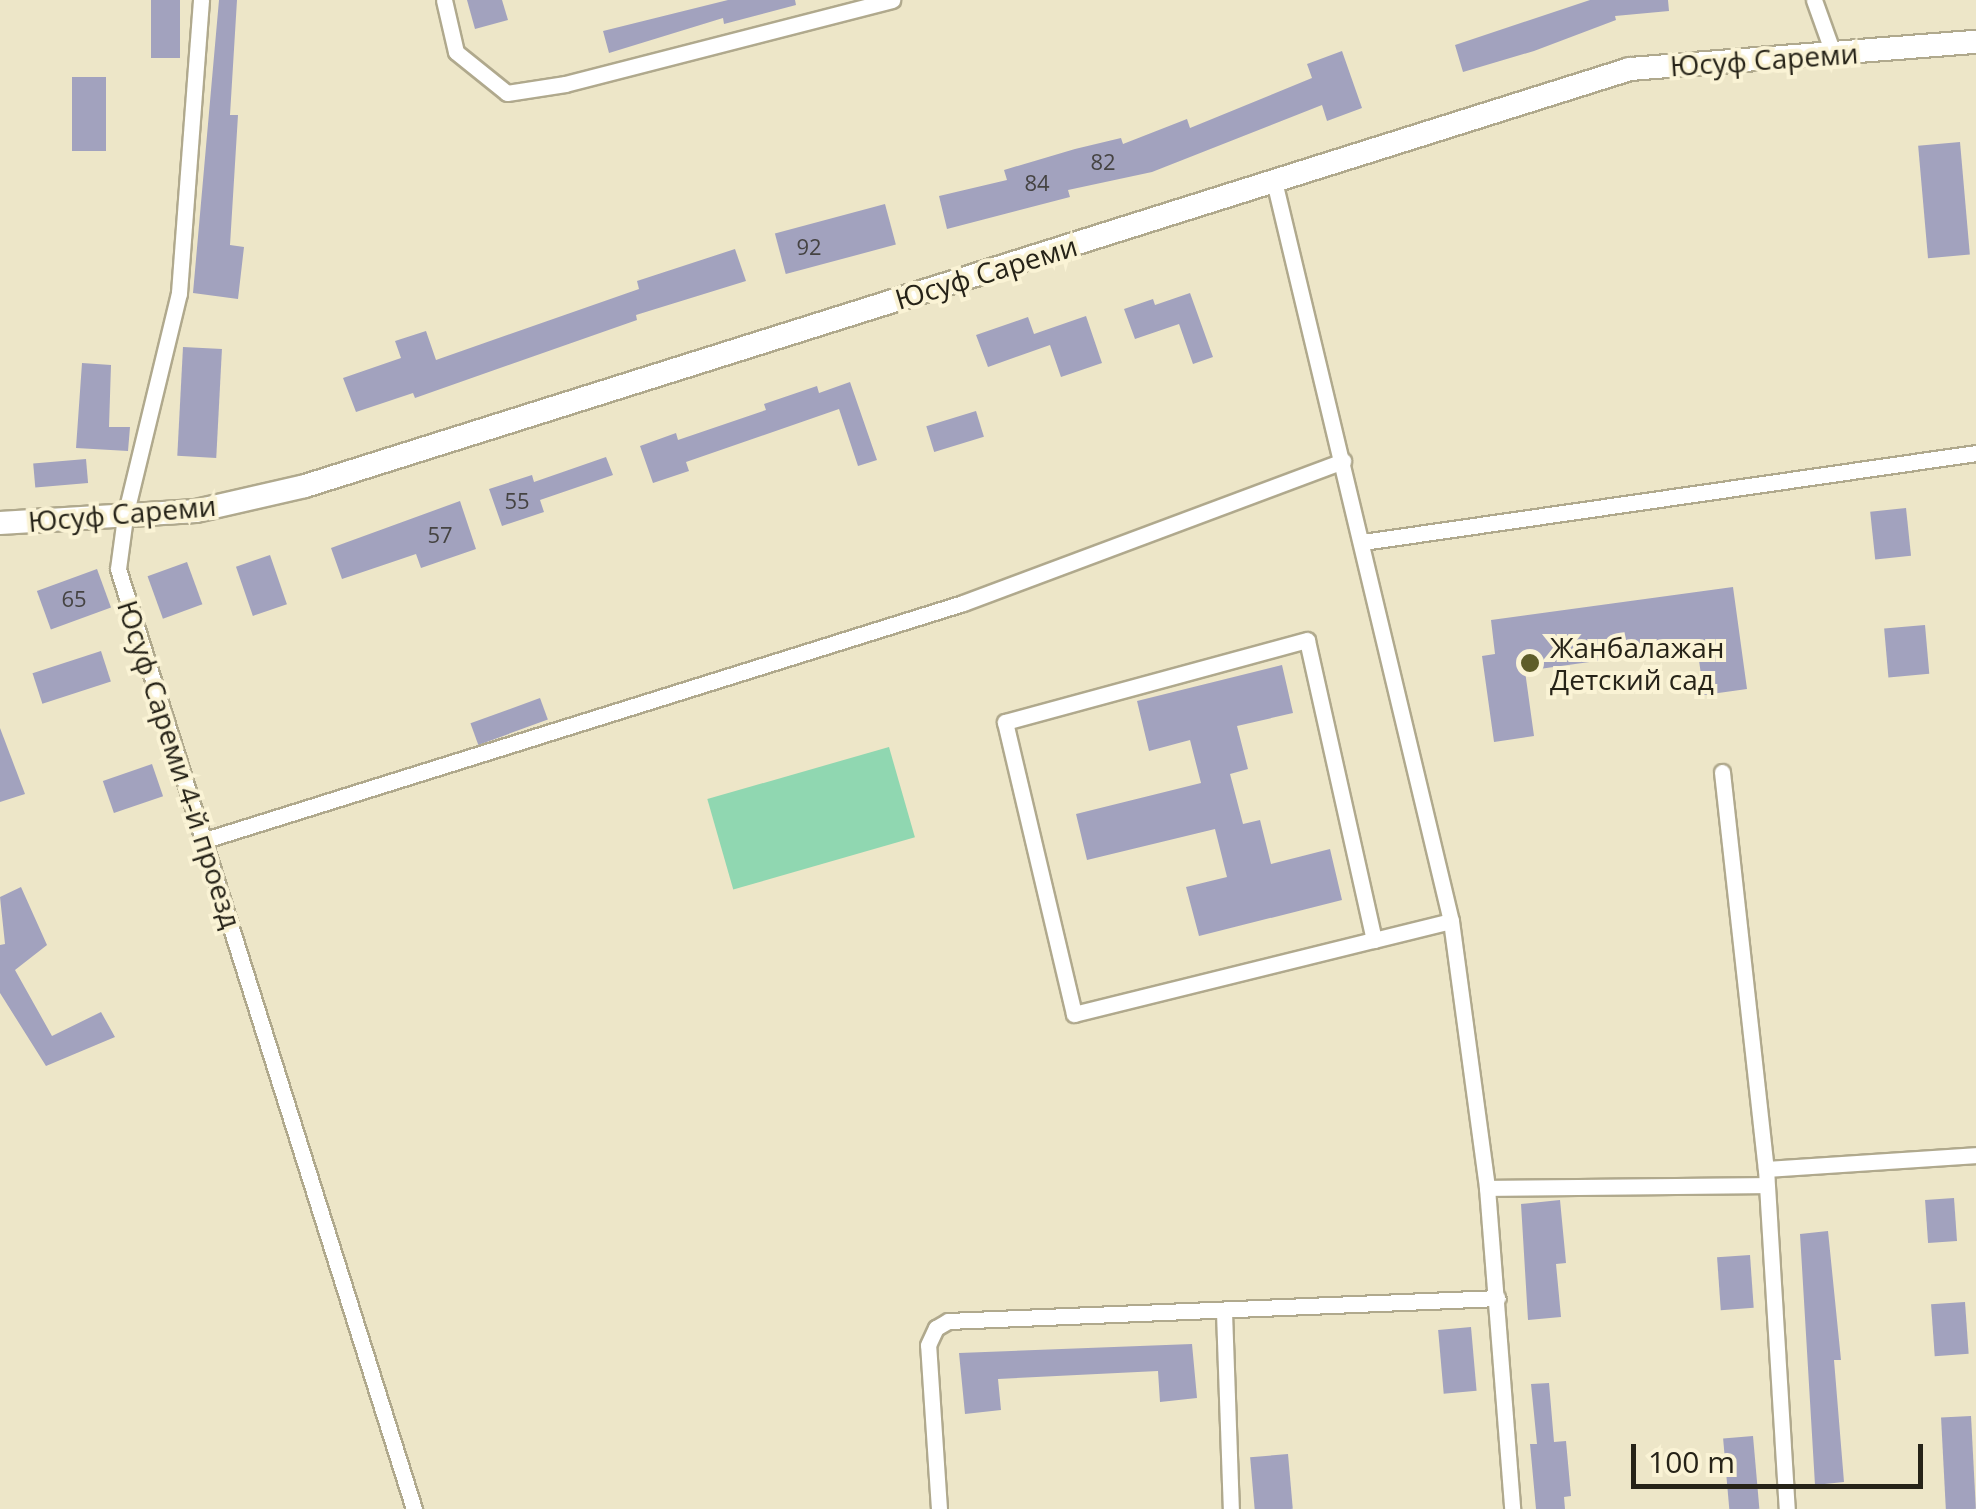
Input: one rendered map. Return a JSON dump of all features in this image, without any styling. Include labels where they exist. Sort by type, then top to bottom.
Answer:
[{"type":"main road","name":"Юсуф Сареми","points":[[0,523],[196,511],[305,486],[1630,69],[1976,42]]},
{"type":"street","name":"Юсуф Сареми 4-й проезд","points":[[201,0],[179,293],[125,516],[118,569],[414,1509]]},
{"type":"street","points":[[444,0],[456,52],[507,92],[565,84],[892,0]]},
{"type":"street","points":[[1814,0],[1833,53]]},
{"type":"street","points":[[1274,181],[1451,921],[1488,1188],[1512,1509]]},
{"type":"street","points":[[1363,542],[1976,453]]},
{"type":"street","points":[[205,840],[964,603],[1343,460]]},
{"type":"street","points":[[1374,940],[1307,640],[1005,722],[1074,1014],[1374,940],[1451,921]]},
{"type":"street","points":[[1722,772],[1766,1177],[1787,1509]]},
{"type":"street","points":[[1488,1188],[1766,1177],[1976,1154]]},
{"type":"street","points":[[939,1509],[928,1346],[936,1328],[948,1321],[1498,1298]]},
{"type":"street","points":[[1224,1312],[1231,1509]]},
{"type":"green space","points":[[889,747],[915,837],[733,889],[707,799]]},
{"type":"building","points":[[151,0],[180,0],[180,58],[151,58]]},
{"type":"building","points":[[219,0],[237,0],[230,115],[238,115],[230,245],[244,247],[238,299],[193,293]]},
{"type":"building","points":[[467,0],[502,0],[508,20],[475,29]]},
{"type":"building","points":[[728,0],[795,0],[796,5],[724,24],[723,18],[609,53],[603,31]]},
{"type":"building","points":[[1590,0],[1668,0],[1669,11],[1615,16],[1616,20],[1534,51],[1463,72],[1455,45]]},
{"type":"building","points":[[1342,51],[1362,108],[1327,121],[1322,105],[1152,172],[1068,190],[1070,197],[947,229],[939,196],[1007,180],[1004,170],[1075,149],[1121,138],[1123,144],[1187,119],[1190,128],[1312,78],[1307,64]]},
{"type":"building","points":[[72,77],[106,77],[106,151],[72,151]]},
{"type":"building","points":[[1960,142],[1970,255],[1928,258],[1918,146]]},
{"type":"building","points":[[885,204],[896,245],[786,274],[775,234]]},
{"type":"building","points":[[735,249],[746,281],[636,315],[637,320],[415,398],[413,393],[356,412],[343,378],[401,358],[395,341],[426,331],[436,360],[639,289],[637,281]]},
{"type":"building","points":[[1190,293],[1213,357],[1193,364],[1179,324],[1135,339],[1124,309],[1153,299],[1155,305]]},
{"type":"building","points":[[1086,316],[1102,363],[1061,377],[1050,345],[988,367],[976,335],[1028,317],[1034,334]]},
{"type":"building","points":[[183,347],[222,349],[216,458],[177,456]]},
{"type":"building","points":[[82,363],[111,365],[109,427],[130,427],[128,451],[76,448]]},
{"type":"building","points":[[850,382],[877,460],[858,466],[839,409],[686,462],[689,471],[653,483],[640,446],[676,433],[678,440],[766,410],[764,404],[817,386],[819,393]]},
{"type":"building","points":[[976,411],[984,437],[934,452],[926,426]]},
{"type":"building","points":[[606,457],[613,475],[540,500],[544,512],[502,526],[489,489],[532,475],[534,482]]},
{"type":"building","points":[[86,459],[88,483],[35,488],[33,464]]},
{"type":"building","points":[[460,501],[476,549],[421,568],[416,554],[342,579],[331,548]]},
{"type":"building","points":[[1906,508],[1911,556],[1875,560],[1870,512]]},
{"type":"building","points":[[270,555],[287,604],[253,616],[236,567]]},
{"type":"building","points":[[187,562],[202,604],[163,619],[148,576]]},
{"type":"building","points":[[97,569],[111,608],[51,629],[37,591]]},
{"type":"building","name":"Жанбалажан Детский сад","points":[[1733,587],[1747,689],[1704,695],[1697,647],[1525,671],[1534,736],[1494,742],[1482,656],[1495,654],[1491,620]]},
{"type":"building","points":[[1925,625],[1929,674],[1888,677],[1884,629]]},
{"type":"building","points":[[101,651],[111,681],[42,704],[33,673]]},
{"type":"building","points":[[1282,665],[1293,713],[1237,726],[1248,769],[1230,774],[1243,824],[1260,820],[1271,864],[1330,849],[1342,900],[1199,936],[1186,887],[1227,877],[1215,829],[1087,860],[1076,814],[1201,783],[1190,740],[1149,751],[1137,701]]},
{"type":"building","points":[[540,698],[548,720],[478,745],[470,723]]},
{"type":"building","points":[[0,728],[25,794],[0,802]]},
{"type":"building","points":[[152,764],[163,796],[114,813],[103,781]]},
{"type":"building","points":[[21,887],[47,945],[15,970],[52,1036],[101,1012],[115,1037],[46,1066],[0,993],[0,945],[5,944],[0,897]]},
{"type":"building","points":[[1954,1198],[1957,1241],[1928,1243],[1925,1200]]},
{"type":"building","points":[[1560,1200],[1566,1263],[1556,1264],[1561,1317],[1528,1320],[1521,1204]]},
{"type":"building","points":[[1828,1231],[1841,1360],[1834,1360],[1844,1482],[1815,1485],[1800,1234]]},
{"type":"building","points":[[1750,1255],[1754,1308],[1721,1310],[1717,1257]]},
{"type":"building","points":[[1965,1302],[1969,1354],[1935,1356],[1931,1304]]},
{"type":"building","points":[[1471,1327],[1477,1391],[1444,1394],[1438,1330]]},
{"type":"building","points":[[1192,1344],[1197,1398],[1160,1402],[1158,1371],[998,1379],[1001,1410],[965,1414],[959,1353]]},
{"type":"building","points":[[1549,1383],[1554,1442],[1566,1441],[1571,1496],[1564,1497],[1565,1509],[1536,1509],[1530,1444],[1537,1444],[1531,1384]]},
{"type":"building","points":[[1971,1416],[1976,1509],[1946,1509],[1941,1418]]},
{"type":"building","points":[[1753,1436],[1759,1509],[1729,1509],[1723,1439]]},
{"type":"building","points":[[1288,1454],[1293,1509],[1255,1509],[1250,1457]]},
{"type":"place","name":"Жанбалажан Детский сад","points":[[1530,663]]}]
